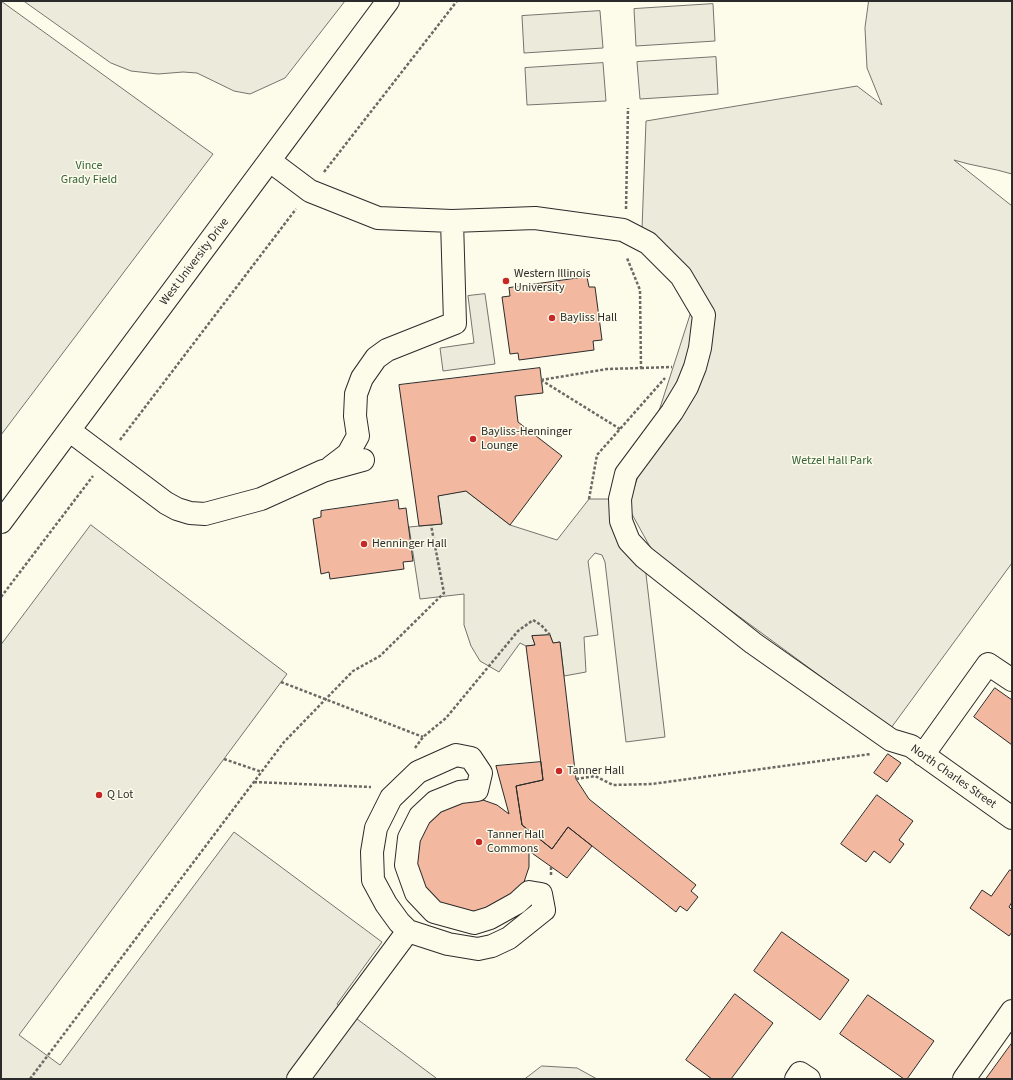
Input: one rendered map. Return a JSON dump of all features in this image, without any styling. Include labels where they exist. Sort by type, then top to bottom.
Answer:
[{"type":"street","name":"West University Drive","points":[[1,522],[388,1]]},
{"type":"street","name":"North Charles Street","points":[[270,161],[310,191],[378,218],[452,221],[535,218],[623,230],[648,243],[681,276],[704,315],[700,348],[695,367],[687,387],[672,412],[626,474],[620,499],[621,521],[629,542],[644,557],[753,643],[891,740],[911,746],[1012,818]]},
{"type":"street","points":[[329,469],[348,454],[358,436],[355,416],[356,394],[362,378],[376,358],[388,350],[455,323],[452,221]]},
{"type":"street","points":[[70,431],[166,502],[177,509],[190,513],[206,514],[261,499],[323,471],[363,460]]},
{"type":"street","points":[[923,755],[988,664],[1012,680]]},
{"type":"street","points":[[456,755],[471,758],[481,773],[477,790],[460,792],[435,802],[420,816],[409,838],[406,865],[416,893],[434,912],[474,923],[490,918],[517,904],[529,892],[541,894],[544,910],[509,938],[492,946],[478,948],[448,944],[408,931],[390,910],[373,880],[372,852],[376,828],[391,798],[418,772],[456,755]]},
{"type":"street","points":[[298,1079],[408,931]]},
{"type":"street","points":[[964,1079],[1012,1011]]},
{"type":"street","points":[[796,1079],[800,1073],[809,1079]]},
{"type":"path","points":[[310,191],[457,1]]},
{"type":"path","points":[[628,108],[626,257],[640,290],[641,368]]},
{"type":"path","points":[[620,429],[541,380],[607,369],[675,367]]},
{"type":"path","points":[[30,1079],[284,742],[353,671],[380,656],[444,593],[431,525]]},
{"type":"path","points":[[281,682],[423,737]]},
{"type":"path","points":[[576,779],[595,776],[613,785],[652,784],[874,753]]},
{"type":"path","points":[[224,759],[262,772]]},
{"type":"path","points":[[254,782],[379,788]]},
{"type":"green space","name":"Vince Grady Field","points":[[1,1],[213,154],[1,435]]},
{"type":"green space","points":[[24,1],[345,1],[285,78],[250,94],[234,91],[197,73],[183,72],[158,74],[131,71],[111,63]]},
{"type":"green space","name":"Wetzel Hall Park","points":[[869,1],[1012,1],[1012,174],[954,160],[1012,206],[1012,563],[891,728],[654,554],[628,507],[698,290],[642,229],[646,121],[857,86],[882,105],[867,68],[865,28]]},
{"type":"green space","points":[[713,4],[715,41],[636,46],[634,9]]},
{"type":"green space","points":[[600,11],[603,48],[524,53],[522,16]]},
{"type":"green space","points":[[716,57],[718,94],[640,99],[637,62]]},
{"type":"green space","points":[[603,63],[606,101],[527,105],[525,68]]},
{"type":"green space","points":[[542,1066],[577,1068],[597,1079],[525,1079]]},
{"type":"shaded area","points":[[485,294],[495,364],[443,371],[440,348],[474,343],[468,296]]},
{"type":"shaded area","points":[[466,491],[510,525],[557,540],[589,499],[620,499],[644,557],[665,737],[626,742],[605,562],[602,555],[595,553],[588,561],[598,635],[584,637],[586,672],[564,676],[560,642],[553,643],[550,635],[532,636],[535,645],[526,646],[520,643],[499,672],[480,661],[471,646],[464,625],[464,594],[420,599],[409,527],[442,524],[438,496]]},
{"type":"shaded area","name":"Q Lot","points":[[91,525],[287,674],[19,1035],[60,1065],[234,832],[382,942],[337,1004],[436,1079],[1,1079],[1,645]]},
{"type":"building","name":"Bayliss Hall","points":[[587,277],[589,287],[595,287],[602,340],[593,341],[594,350],[519,360],[518,353],[510,354],[502,297],[510,296],[509,288]]},
{"type":"building","name":"Bayliss-Henninger Lounge","points":[[540,368],[543,393],[515,396],[518,422],[562,456],[510,525],[466,491],[438,496],[442,524],[419,526],[399,385]]},
{"type":"building","name":"Henninger Hall","points":[[398,500],[399,509],[406,508],[413,561],[403,562],[404,569],[330,579],[329,572],[321,574],[313,519],[321,517],[321,511]]},
{"type":"building","name":"Tanner Hall","points":[[550,635],[553,643],[560,642],[576,779],[589,799],[696,885],[691,891],[698,897],[687,911],[680,906],[676,912],[568,827],[552,849],[522,825],[516,786],[543,780],[526,646],[535,645],[532,636]]},
{"type":"building","points":[[995,688],[1012,700],[1012,745],[974,717]]},
{"type":"building","points":[[888,754],[901,763],[887,782],[874,773]]},
{"type":"building","name":"Tanner Hall Commons","points":[[541,762],[543,780],[516,786],[522,825],[552,849],[568,827],[592,846],[567,878],[529,851],[529,867],[524,882],[518,893],[481,914],[441,906],[419,879],[415,850],[431,814],[470,798],[483,800],[497,805],[509,814],[496,766]]},
{"type":"building","points":[[877,795],[913,821],[899,840],[904,844],[890,863],[874,851],[866,862],[841,844]]},
{"type":"building","points":[[1010,870],[1012,871],[1012,902],[1009,907],[1012,910],[1012,932],[1009,936],[970,908],[982,890],[991,896]]},
{"type":"building","points":[[782,932],[849,980],[820,1020],[754,971]]},
{"type":"building","points":[[735,994],[773,1023],[731,1079],[712,1079],[686,1060]]},
{"type":"building","points":[[868,995],[934,1041],[907,1079],[904,1079],[840,1034]]},
{"type":"building","points":[[1012,1043],[1012,1079],[986,1079]]},
{"type":"place","name":"Western Illinois University","points":[[506,281]]},
{"type":"place","name":"Bayliss Hall","points":[[552,318]]},
{"type":"place","name":"Bayliss-Henninger Lounge","points":[[473,439]]},
{"type":"place","name":"Henninger Hall","points":[[364,544]]},
{"type":"place","name":"Tanner Hall","points":[[559,771]]},
{"type":"place","name":"Q Lot","points":[[99,795]]},
{"type":"place","name":"Tanner Hall Commons","points":[[479,842]]}]
